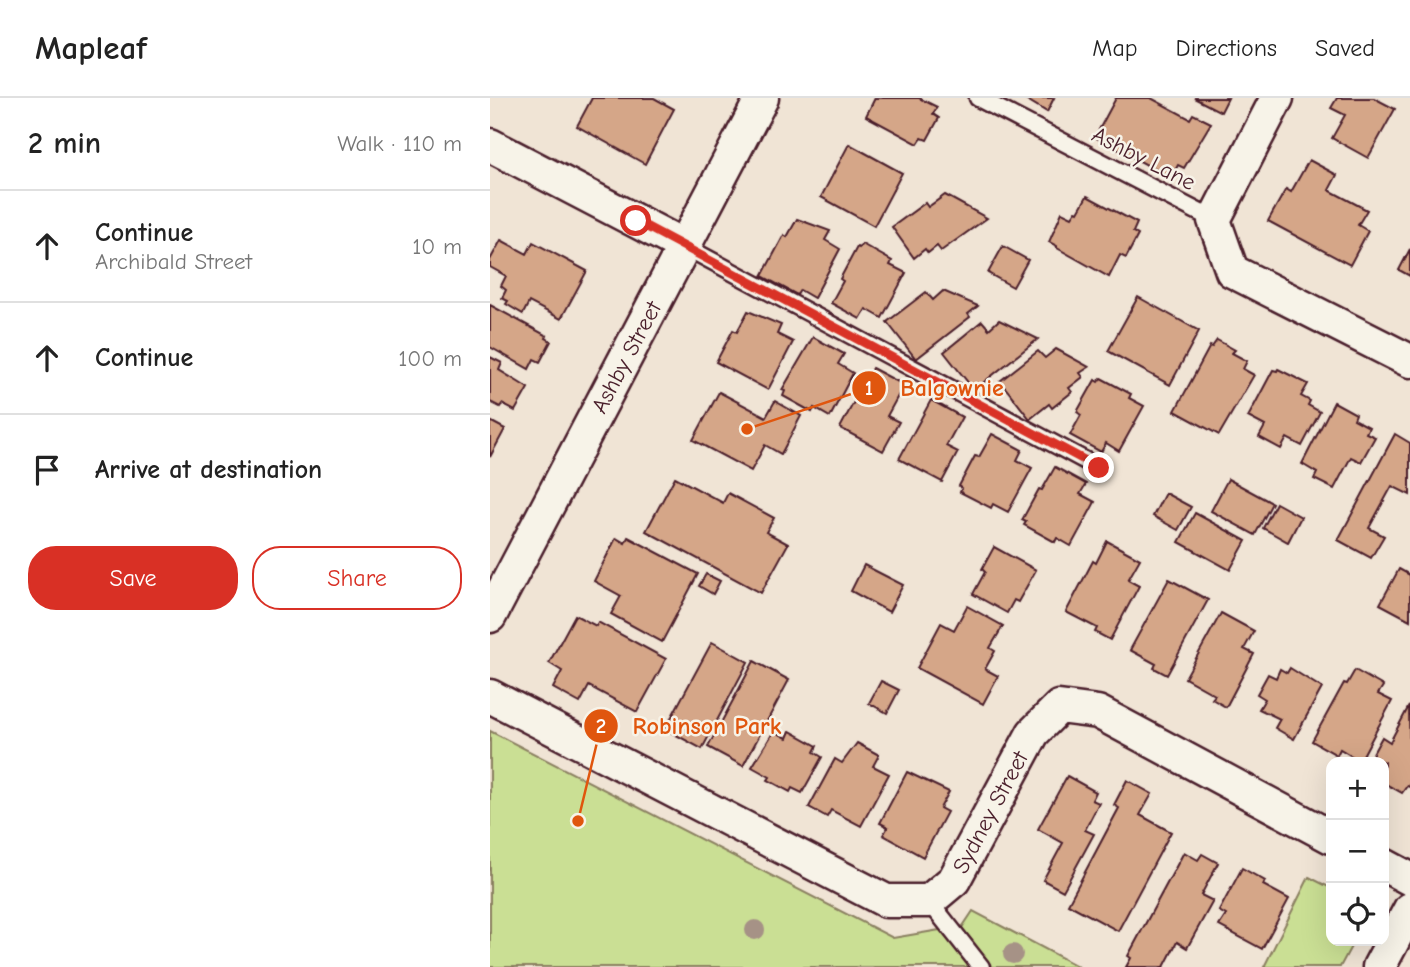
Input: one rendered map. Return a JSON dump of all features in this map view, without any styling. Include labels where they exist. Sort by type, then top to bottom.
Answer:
[{"type":"street","name":"Ashby Street","points":[[490,616],[762,98]]},
{"type":"street","points":[[1277,98],[1214,220],[1232,271],[1410,361]]},
{"type":"street","points":[[490,145],[684,246]]},
{"type":"street","points":[[490,696],[886,901],[929,901]]},
{"type":"street","name":"Sydney Street","points":[[929,901],[954,880],[1033,733],[1059,707],[1098,712],[1326,834]]},
{"type":"street","points":[[1389,868],[1410,879]]},
{"type":"street","points":[[1379,967],[1410,909]]},
{"type":"lane","name":"Ashby Lane","points":[[978,98],[1214,220]]},
{"type":"lane","points":[[684,246],[1099,468]]},
{"type":"lane","points":[[929,901],[981,967]]},
{"type":"green space","points":[[490,731],[893,938],[963,926],[973,911],[1079,967],[490,967]]},
{"type":"green space","points":[[1309,877],[1326,886],[1326,946],[1351,946],[1340,967],[1264,967]]},
{"type":"building","points":[[592,98],[654,98],[674,109],[645,164],[577,126]]},
{"type":"building","points":[[875,98],[919,98],[937,107],[933,114],[939,118],[927,140],[922,138],[918,144],[866,116]]},
{"type":"building","points":[[1024,98],[1054,98],[1047,112]]},
{"type":"building","points":[[1116,98],[1151,98],[1190,119],[1193,114],[1211,123],[1184,168],[1178,165],[1171,178],[1095,137]]},
{"type":"building","points":[[1194,98],[1228,98],[1221,112]]},
{"type":"building","points":[[1337,98],[1374,98],[1395,109],[1368,158],[1332,138],[1345,115],[1331,108]]},
{"type":"building","points":[[849,144],[902,173],[874,226],[821,197]]},
{"type":"building","points":[[1309,160],[1337,175],[1329,190],[1367,210],[1358,225],[1368,231],[1350,265],[1268,221],[1286,189],[1291,192]]},
{"type":"building","points":[[945,195],[987,218],[941,251],[937,246],[928,253],[925,249],[914,258],[892,227],[925,203],[928,207]]},
{"type":"building","points":[[1087,196],[1137,223],[1133,232],[1138,235],[1126,258],[1120,255],[1109,277],[1049,242],[1062,212],[1072,217]]},
{"type":"building","points":[[797,219],[830,231],[825,240],[840,249],[814,298],[800,290],[797,295],[762,276],[784,235],[787,237]]},
{"type":"building","points":[[501,240],[527,254],[533,242],[587,271],[561,319],[529,302],[523,314],[506,304],[508,301],[502,298],[506,290],[501,286],[506,276],[490,267],[490,260]]},
{"type":"building","points":[[862,244],[892,261],[890,265],[906,273],[882,318],[866,309],[860,319],[831,303],[843,281],[840,279],[857,247]]},
{"type":"building","points":[[1003,246],[1028,260],[1013,287],[988,273]]},
{"type":"building","points":[[1410,249],[1410,276],[1399,270]]},
{"type":"building","points":[[943,291],[978,306],[968,314],[970,317],[916,359],[887,322],[926,292],[933,300]]},
{"type":"building","points":[[1138,297],[1199,331],[1170,385],[1108,351]]},
{"type":"building","points":[[490,305],[547,336],[551,341],[540,362],[534,359],[529,369],[490,347]]},
{"type":"building","points":[[748,311],[781,325],[777,334],[793,342],[768,390],[716,362],[733,330],[737,332]]},
{"type":"building","points":[[999,320],[1038,339],[974,390],[944,352],[982,321],[989,329]]},
{"type":"building","points":[[813,337],[844,354],[838,364],[853,373],[830,417],[814,408],[812,412],[783,396],[785,391],[782,390]]},
{"type":"building","points":[[1217,340],[1235,350],[1232,353],[1247,361],[1243,369],[1254,375],[1219,435],[1175,411],[1210,346]]},
{"type":"building","points":[[1056,349],[1089,367],[1080,373],[1083,377],[1069,388],[1072,392],[1052,408],[1049,404],[1030,419],[1000,381],[1038,351],[1045,358]]},
{"type":"building","points":[[490,357],[502,363],[499,370],[528,388],[515,411],[502,404],[500,407],[490,402]]},
{"type":"building","points":[[872,368],[904,385],[887,416],[899,422],[883,451],[840,428]]},
{"type":"building","points":[[1278,369],[1308,384],[1301,396],[1310,401],[1308,405],[1320,412],[1302,446],[1287,438],[1281,449],[1259,437],[1265,426],[1248,417],[1273,370]]},
{"type":"building","points":[[1101,378],[1131,394],[1129,398],[1144,406],[1119,451],[1106,443],[1101,452],[1070,435],[1081,415],[1077,412],[1095,380],[1098,382]]},
{"type":"building","points":[[719,392],[766,417],[775,401],[801,416],[781,454],[765,445],[751,471],[693,440]]},
{"type":"building","points":[[931,400],[962,417],[946,446],[958,452],[942,482],[899,459]]},
{"type":"building","points":[[1334,402],[1356,414],[1354,419],[1369,427],[1366,433],[1375,437],[1361,462],[1351,457],[1334,489],[1314,479],[1317,473],[1302,464]]},
{"type":"building","points":[[490,421],[505,429],[490,457]]},
{"type":"building","points":[[992,434],[1022,450],[1017,460],[1032,468],[1008,512],[993,504],[991,508],[960,492],[962,488],[959,486],[975,456],[979,457]]},
{"type":"building","points":[[1395,434],[1410,443],[1410,495],[1392,486],[1369,528],[1384,536],[1371,558],[1338,540]]},
{"type":"building","points":[[1055,467],[1086,484],[1080,494],[1095,502],[1071,546],[1057,538],[1055,542],[1024,525],[1026,522],[1022,520]]},
{"type":"building","points":[[675,477],[723,503],[728,493],[774,518],[766,532],[788,544],[761,593],[646,531]]},
{"type":"building","points":[[1228,479],[1272,503],[1255,535],[1211,511]]},
{"type":"building","points":[[1165,493],[1191,507],[1178,530],[1153,516]]},
{"type":"building","points":[[1276,503],[1301,517],[1288,542],[1263,528]]},
{"type":"building","points":[[1195,513],[1246,541],[1230,570],[1179,542]]},
{"type":"building","points":[[628,537],[698,574],[662,642],[611,614],[621,596],[594,581],[616,538],[625,543]]},
{"type":"building","points":[[1107,541],[1140,559],[1128,580],[1139,586],[1110,640],[1095,632],[1097,628],[1066,612],[1093,561],[1096,563]]},
{"type":"building","points":[[994,547],[1036,570],[1018,602],[1014,600],[1007,613],[973,594]]},
{"type":"building","points":[[864,565],[903,585],[889,612],[851,591]]},
{"type":"building","points":[[1399,569],[1410,575],[1410,620],[1380,604]]},
{"type":"building","points":[[706,574],[720,581],[713,594],[699,586]]},
{"type":"building","points":[[1169,579],[1208,600],[1167,675],[1154,668],[1156,664],[1130,650]]},
{"type":"building","points":[[967,606],[1003,626],[990,648],[995,651],[985,669],[998,676],[983,704],[917,668],[941,623],[954,630]]},
{"type":"building","points":[[1221,613],[1254,631],[1244,649],[1254,654],[1226,707],[1212,699],[1215,695],[1185,678]]},
{"type":"building","points":[[575,615],[596,626],[598,622],[666,659],[637,712],[589,686],[580,703],[553,688],[562,671],[549,663]]},
{"type":"building","points":[[712,642],[748,662],[702,749],[665,729]]},
{"type":"building","points":[[754,661],[789,680],[743,766],[708,747]]},
{"type":"building","points":[[1290,668],[1322,688],[1294,739],[1275,728],[1280,719],[1259,709],[1265,699],[1257,694],[1268,674],[1276,678],[1280,669],[1287,673]]},
{"type":"building","points":[[1355,670],[1383,686],[1378,694],[1392,701],[1362,757],[1353,757],[1340,749],[1337,755],[1312,741],[1344,683],[1347,684]]},
{"type":"building","points":[[881,681],[899,690],[887,713],[869,703]]},
{"type":"building","points":[[1409,706],[1410,787],[1407,786],[1402,793],[1389,786],[1389,757],[1371,757],[1382,737],[1390,742]]},
{"type":"building","points":[[774,731],[787,738],[790,731],[817,746],[814,752],[822,757],[802,793],[792,788],[790,792],[752,767]]},
{"type":"building","points":[[857,743],[879,755],[873,766],[889,774],[861,826],[831,810],[827,817],[809,807],[835,759],[842,763]]},
{"type":"building","points":[[907,772],[949,792],[940,808],[947,812],[923,857],[883,835],[888,827],[880,823]]},
{"type":"building","points":[[1067,776],[1096,792],[1092,800],[1099,803],[1085,830],[1094,834],[1063,891],[1043,880],[1063,843],[1038,829]]},
{"type":"building","points":[[1127,780],[1152,794],[1140,815],[1171,832],[1118,931],[1068,904],[1119,808],[1114,805]]},
{"type":"building","points":[[1184,852],[1198,860],[1202,854],[1218,863],[1201,895],[1213,901],[1187,948],[1177,942],[1164,967],[1126,967],[1131,958],[1128,956]]},
{"type":"building","points":[[1242,868],[1265,881],[1263,885],[1289,899],[1262,949],[1219,926],[1226,915],[1219,911]]},
{"type":"place","name":"Balgownie","points":[[747,429]]},
{"type":"place","name":"Robinson Park","points":[[578,821]]},
{"type":"route","points":[[636,221],[1099,468]]}]
